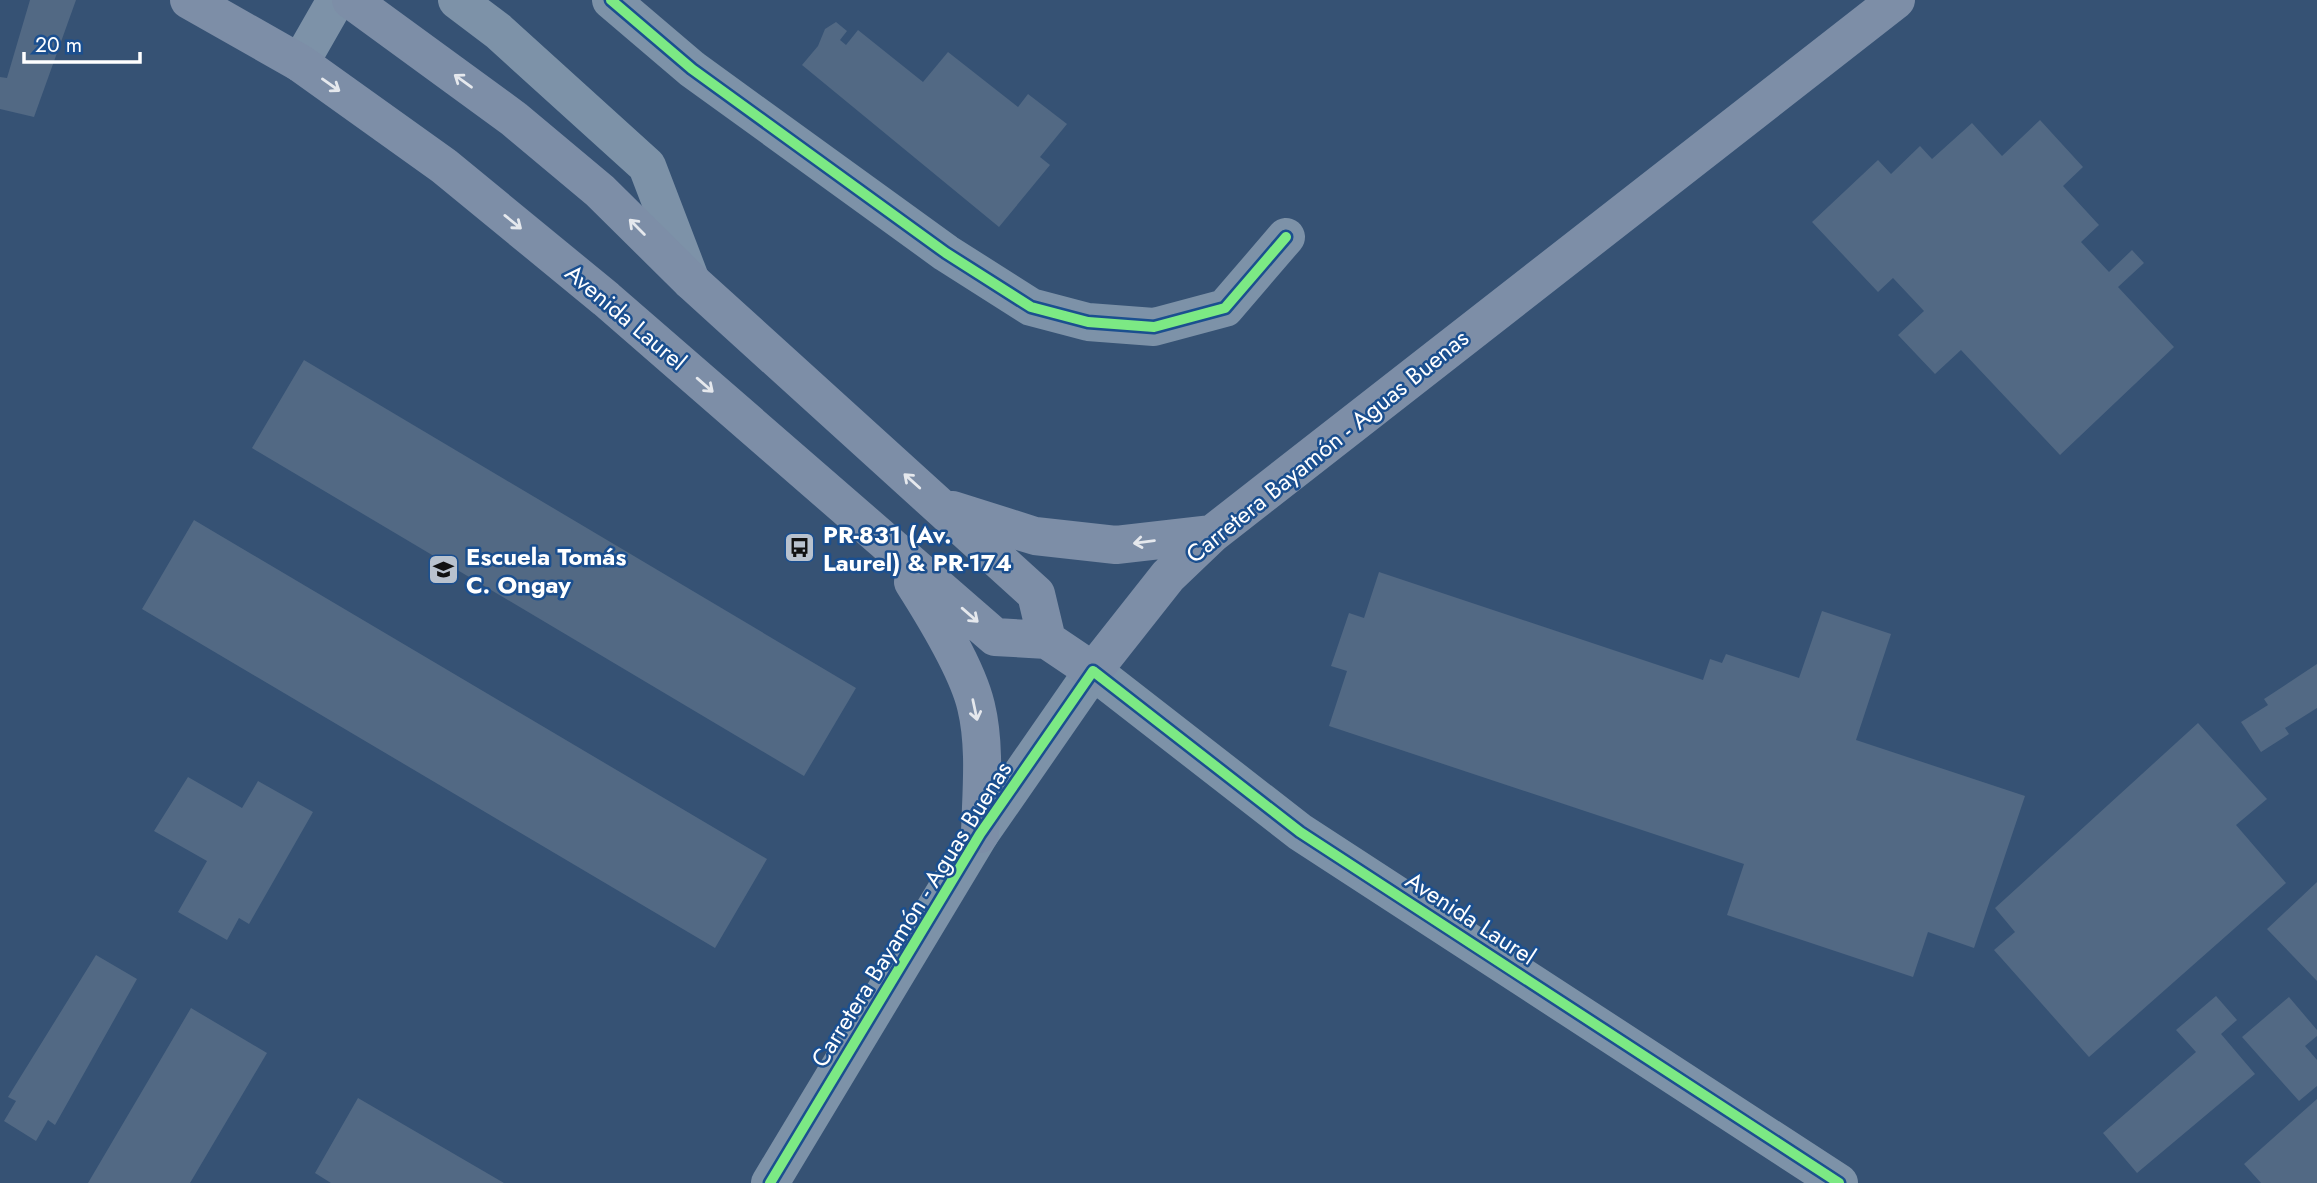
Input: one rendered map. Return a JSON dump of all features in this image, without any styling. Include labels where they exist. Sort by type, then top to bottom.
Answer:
[{"type":"main road","name":"Avenida Laurel","points":[[189,0],[300,63],[455,174],[606,299],[995,637],[1047,640],[1093,671]]},
{"type":"main road","points":[[352,0],[514,119],[600,191],[691,281],[1036,594],[1047,640]]},
{"type":"main road","name":"Carretera Bayamón - Aguas Buenas","points":[[1093,671],[1168,576],[1212,534],[1896,0]]},
{"type":"main road","points":[[940,506],[1035,536],[1116,545],[1212,534]]},
{"type":"main road","points":[[886,542],[940,622],[976,705],[981,758],[980,834]]},
{"type":"street","points":[[300,63],[336,0]]},
{"type":"street","points":[[457,0],[499,31],[647,166],[691,281]]},
{"type":"street","points":[[611,0],[692,69],[946,253],[1031,307],[1088,322],[1154,327],[1225,308],[1286,237]]},
{"type":"street","name":"Carretera Bayamón - Aguas Buenas","points":[[770,1183],[980,834],[1093,671]]},
{"type":"street","name":"Avenida Laurel","points":[[1093,671],[1300,832],[1839,1183]]},
{"type":"building","points":[[30,0],[76,0],[34,117],[0,109],[0,77],[7,78]]},
{"type":"building","points":[[836,22],[847,31],[840,40],[846,45],[858,30],[923,82],[948,52],[1018,107],[1028,94],[1067,124],[1040,157],[1050,165],[999,227],[802,65],[818,46],[825,29]]},
{"type":"building","points":[[2040,120],[2083,167],[2063,186],[2099,225],[2081,242],[2109,272],[2132,250],[2144,263],[2118,287],[2174,347],[2060,455],[1961,350],[1935,374],[1898,335],[1924,311],[1893,278],[1878,292],[1812,222],[1878,160],[1891,174],[1920,146],[1932,159],[1972,123],[2002,156]]},
{"type":"building","points":[[304,360],[856,688],[804,776],[252,448]]},
{"type":"building","points":[[194,520],[767,859],[715,948],[142,609]]},
{"type":"building","points":[[1379,572],[1703,680],[1710,659],[1722,663],[1726,654],[1799,678],[1822,611],[1891,634],[1856,740],[2025,796],[1974,948],[1928,932],[1913,977],[1727,915],[1744,864],[1329,726],[1347,671],[1331,666],[1349,613],[1364,618]]},
{"type":"building","points":[[2317,664],[2317,708],[2285,728],[2289,734],[2261,752],[2241,722],[2268,705],[2264,699]]},
{"type":"building","points":[[2198,723],[2267,799],[2236,825],[2286,883],[2089,1057],[1994,950],[2015,932],[1995,908]]},
{"type":"building","points":[[188,777],[242,808],[258,781],[313,812],[249,924],[239,918],[227,940],[178,912],[207,861],[154,831]]},
{"type":"building","points":[[2317,882],[2317,981],[2267,929]]},
{"type":"building","points":[[96,955],[137,979],[55,1125],[48,1120],[36,1141],[4,1121],[16,1101],[8,1097]]},
{"type":"building","points":[[2216,996],[2237,1020],[2221,1034],[2255,1074],[2137,1173],[2103,1133],[2196,1052],[2176,1030]]},
{"type":"building","points":[[2289,997],[2317,1030],[2317,1036],[2305,1046],[2317,1060],[2317,1086],[2299,1101],[2242,1037]]},
{"type":"building","points":[[191,1008],[267,1053],[190,1183],[88,1183]]},
{"type":"building","points":[[358,1098],[504,1183],[331,1183],[315,1173]]},
{"type":"building","points":[[2317,1099],[2317,1183],[2261,1183],[2244,1164]]},
{"type":"cycle path","points":[[611,0],[692,69],[946,253],[1031,307],[1088,322],[1154,327],[1225,308],[1286,237]]},
{"type":"cycle path","points":[[770,1183],[980,834],[1093,671],[1300,832],[1839,1183]]},
{"type":"place","name":"PR-831 (Av. Laurel) & PR-174","points":[[800,548]]},
{"type":"place","name":"Escuela Tomás C. Ongay","points":[[443,570]]}]
